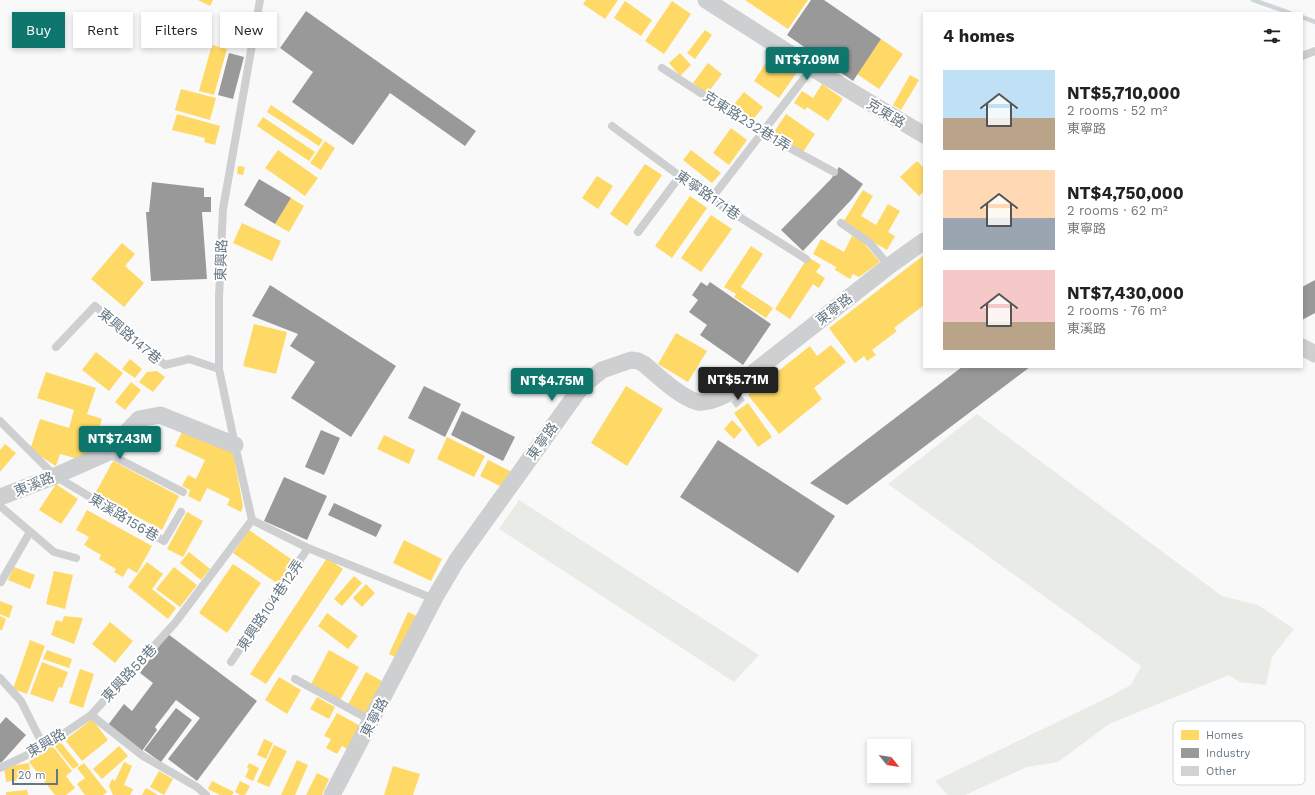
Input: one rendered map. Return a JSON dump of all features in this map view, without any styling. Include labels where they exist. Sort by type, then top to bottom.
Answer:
[{"type":"street","name":"克東路","points":[[706,0],[812,68],[923,135]]},
{"type":"street","name":"東寧路","points":[[332,795],[372,721],[434,599],[457,560],[582,386],[602,370],[631,360],[644,364],[686,398],[699,402],[725,396],[889,266],[923,242]]},
{"type":"street","points":[[1303,348],[1315,354]]},
{"type":"street","name":"東溪路","points":[[0,498],[107,453],[139,419],[160,415],[235,445]]},
{"type":"lane","name":"東興路","points":[[252,520],[219,369],[220,297],[222,209],[260,0]]},
{"type":"lane","points":[[1303,56],[1315,51]]},
{"type":"lane","name":"克東路232巷1弄","points":[[662,68],[762,133],[834,172]]},
{"type":"lane","points":[[711,199],[812,68]]},
{"type":"lane","name":"東寧路171巷","points":[[612,126],[711,199],[806,259]]},
{"type":"lane","points":[[638,232],[680,176]]},
{"type":"lane","points":[[841,223],[870,243],[889,266]]},
{"type":"lane","name":"東興路147巷","points":[[56,347],[95,306],[165,365],[189,359],[219,369]]},
{"type":"lane","points":[[0,421],[55,476]]},
{"type":"lane","points":[[107,453],[183,492]]},
{"type":"lane","name":"東溪路156巷","points":[[55,476],[164,541],[181,512]]},
{"type":"lane","points":[[0,506],[54,552],[76,558]]},
{"type":"lane","points":[[252,520],[308,548],[434,599]]},
{"type":"lane","name":"東興路58巷","points":[[206,795],[197,787],[144,756],[91,714],[175,623],[252,520]]},
{"type":"lane","points":[[1,582],[30,532]]},
{"type":"lane","name":"東興路104巷12弄","points":[[231,662],[308,548]]},
{"type":"lane","points":[[0,678],[21,701],[44,746]]},
{"type":"lane","points":[[294,678],[372,721]]},
{"type":"lane","name":"東興路","points":[[0,768],[44,746],[91,714]]},
{"type":"shaded area","points":[[977,414],[1222,596],[1258,605],[1294,629],[1272,657],[1266,685],[1240,682],[1229,675],[1109,724],[1058,762],[1027,767],[965,795],[948,795],[935,781],[1131,685],[1141,666],[888,484]]},
{"type":"shaded area","points":[[519,500],[759,655],[734,682],[499,529]]},
{"type":"building: Homes","points":[[198,0],[213,0],[210,6]]},
{"type":"building: Homes","points":[[586,0],[618,0],[605,19],[583,4]]},
{"type":"building: Homes","points":[[745,0],[808,0],[788,29]]},
{"type":"building: Homes","points":[[625,1],[652,20],[641,36],[614,18]]},
{"type":"building: Homes","points":[[672,1],[691,14],[664,54],[645,41]]},
{"type":"building: Homes","points":[[705,30],[712,35],[695,59],[687,53]]},
{"type":"building: Homes","points":[[881,39],[903,54],[879,89],[857,74]]},
{"type":"building: Homes","points":[[212,45],[227,49],[214,95],[199,91]]},
{"type":"building: Homes","points":[[680,53],[691,65],[680,76],[669,63]]},
{"type":"building: Homes","points":[[771,55],[797,72],[779,98],[754,81]]},
{"type":"building: Homes","points":[[708,63],[722,74],[707,94],[693,83]]},
{"type":"building: Homes","points":[[910,75],[919,80],[901,110],[893,105]]},
{"type":"building: Homes","points":[[822,84],[843,99],[828,121],[807,107],[805,110],[794,103],[802,91],[813,98]]},
{"type":"building: Homes","points":[[181,89],[216,98],[210,120],[175,110]]},
{"type":"building: Homes","points":[[744,92],[763,107],[752,121],[732,107]]},
{"type":"building: Homes","points":[[271,105],[323,140],[319,146],[267,112]]},
{"type":"building: Homes","points":[[177,114],[220,126],[215,145],[204,142],[205,138],[172,130]]},
{"type":"building: Homes","points":[[786,114],[815,134],[803,152],[774,132]]},
{"type":"building: Homes","points":[[263,117],[315,152],[309,161],[257,126]]},
{"type":"building: Homes","points":[[731,128],[747,140],[729,165],[713,153]]},
{"type":"building: Homes","points":[[325,141],[335,148],[321,170],[310,163]]},
{"type":"building: Homes","points":[[278,150],[318,178],[305,196],[265,168]]},
{"type":"building: Homes","points":[[691,150],[721,173],[712,183],[683,160]]},
{"type":"building: Homes","points":[[917,161],[923,167],[923,192],[919,196],[900,177]]},
{"type":"building: Homes","points":[[645,164],[662,175],[627,226],[610,214]]},
{"type":"building: Homes","points":[[238,166],[245,167],[243,175],[237,174]]},
{"type":"building: Homes","points":[[597,176],[613,186],[598,209],[582,198]]},
{"type":"building: Homes","points":[[863,190],[873,196],[861,216],[876,225],[888,204],[900,211],[888,232],[895,236],[887,250],[842,224]]},
{"type":"building: Homes","points":[[690,196],[707,208],[672,258],[655,246]]},
{"type":"building: Homes","points":[[291,198],[304,206],[289,232],[275,224]]},
{"type":"building: Homes","points":[[711,215],[732,229],[701,272],[681,258]]},
{"type":"building: Homes","points":[[242,223],[281,241],[272,261],[233,243]]},
{"type":"building: Homes","points":[[852,236],[862,241],[880,262],[859,277],[853,274],[850,279],[835,270],[836,267],[813,254],[821,239],[844,252]]},
{"type":"building: Homes","points":[[122,243],[135,254],[125,266],[144,283],[124,307],[91,279]]},
{"type":"building: Homes","points":[[751,246],[763,254],[741,287],[773,308],[766,318],[734,297],[736,294],[724,287]]},
{"type":"building: Homes","points":[[923,256],[923,306],[894,328],[897,331],[872,350],[876,355],[867,361],[864,356],[855,363],[829,328]]},
{"type":"building: Homes","points":[[808,257],[821,265],[816,272],[825,278],[819,288],[813,284],[790,319],[775,309]]},
{"type":"building: Homes","points":[[254,324],[287,332],[276,374],[243,366]]},
{"type":"building: Homes","points":[[676,333],[707,351],[688,382],[658,364]]},
{"type":"building: Homes","points":[[831,345],[846,362],[814,388],[822,399],[779,434],[748,395],[810,346],[817,356]]},
{"type":"building: Homes","points":[[96,352],[123,373],[109,391],[82,370]]},
{"type":"building: Homes","points":[[130,359],[142,369],[135,378],[122,369]]},
{"type":"building: Homes","points":[[157,371],[165,377],[153,392],[139,382],[147,372]]},
{"type":"building: Homes","points":[[46,372],[96,388],[87,414],[102,419],[91,455],[82,460],[60,454],[56,466],[30,450],[40,419],[69,428],[74,410],[37,398]]},
{"type":"building: Homes","points":[[131,382],[141,390],[125,410],[115,402]]},
{"type":"building: Homes","points":[[626,386],[663,409],[627,466],[591,443]]},
{"type":"building: Homes","points":[[748,403],[772,437],[758,447],[734,413]]},
{"type":"building: Homes","points":[[732,420],[742,430],[734,439],[724,429]]},
{"type":"building: Homes","points":[[184,428],[233,452],[243,506],[241,512],[227,505],[230,499],[207,488],[200,502],[188,496],[190,490],[182,486],[188,475],[196,479],[205,460],[175,446]]},
{"type":"building: Homes","points":[[384,435],[415,450],[409,464],[377,449]]},
{"type":"building: Homes","points":[[447,437],[485,456],[474,477],[437,459]]},
{"type":"building: Homes","points":[[5,444],[16,453],[0,472],[0,450]]},
{"type":"building: Homes","points":[[488,460],[512,472],[504,488],[480,476]]},
{"type":"building: Homes","points":[[113,461],[179,496],[162,530],[95,494]]},
{"type":"building: Homes","points":[[56,484],[78,499],[61,524],[39,510]]},
{"type":"building: Homes","points":[[87,510],[152,546],[137,573],[128,568],[123,577],[114,572],[116,569],[99,559],[101,555],[84,545],[89,537],[76,530]]},
{"type":"building: Homes","points":[[187,512],[203,521],[183,557],[167,549]]},
{"type":"building: Homes","points":[[249,530],[294,561],[278,584],[233,553]]},
{"type":"building: Homes","points":[[404,540],[442,559],[431,581],[393,563]]},
{"type":"building: Homes","points":[[189,552],[210,569],[201,580],[180,563]]},
{"type":"building: Homes","points":[[327,558],[343,569],[266,684],[250,674]]},
{"type":"building: Homes","points":[[147,562],[163,574],[152,589],[176,608],[168,619],[128,587]]},
{"type":"building: Homes","points":[[233,564],[261,583],[227,633],[199,613]]},
{"type":"building: Homes","points":[[14,567],[35,575],[30,589],[8,580]]},
{"type":"building: Homes","points":[[174,567],[197,585],[180,607],[156,589]]},
{"type":"building: Homes","points":[[54,571],[73,575],[65,609],[46,604]]},
{"type":"building: Homes","points":[[354,576],[362,583],[342,606],[334,599]]},
{"type":"building: Homes","points":[[366,584],[375,593],[362,607],[353,598]]},
{"type":"building: Homes","points":[[0,601],[13,606],[9,618],[0,614]]},
{"type":"building: Homes","points":[[408,612],[421,618],[401,660],[389,654]]},
{"type":"building: Homes","points":[[327,613],[358,636],[348,649],[318,626]]},
{"type":"building: Homes","points":[[0,616],[6,619],[2,630],[0,630]]},
{"type":"building: Homes","points":[[64,616],[83,618],[74,644],[51,635],[56,620],[62,622]]},
{"type":"building: Homes","points":[[110,622],[133,641],[115,663],[92,644]]},
{"type":"building: Homes","points":[[30,640],[45,646],[27,694],[13,689]]},
{"type":"building: Homes","points":[[47,650],[72,659],[69,668],[43,659]]},
{"type":"building: Homes","points":[[329,650],[359,667],[339,702],[310,686]]},
{"type":"building: Homes","points":[[42,662],[68,672],[62,688],[59,687],[53,702],[30,694]]},
{"type":"building: Homes","points":[[80,669],[94,674],[83,708],[69,703]]},
{"type":"building: Homes","points":[[366,672],[387,684],[367,720],[346,708]]},
{"type":"building: Homes","points":[[279,677],[301,690],[287,714],[265,700]]},
{"type":"building: Homes","points":[[317,697],[335,707],[329,719],[310,709]]},
{"type":"building: Homes","points":[[337,713],[364,728],[351,751],[342,746],[337,754],[326,748],[331,739],[324,736]]},
{"type":"building: Homes","points":[[92,719],[108,740],[82,761],[65,740]]},
{"type":"building: Homes","points":[[264,739],[273,743],[266,759],[257,755]]},
{"type":"building: Homes","points":[[59,740],[79,765],[73,769],[53,744]]},
{"type":"building: Homes","points":[[51,744],[72,771],[66,776],[75,788],[66,795],[55,795],[29,762]]},
{"type":"building: Homes","points":[[274,745],[287,751],[269,787],[257,782]]},
{"type":"building: Homes","points":[[119,746],[128,756],[102,779],[93,769]]},
{"type":"building: Homes","points":[[297,760],[308,765],[295,795],[281,795]]},
{"type":"building: Homes","points":[[124,762],[132,766],[124,785],[133,789],[130,795],[113,795],[109,786],[112,779],[115,781]]},
{"type":"building: Homes","points":[[29,763],[31,778],[6,782],[4,767]]},
{"type":"building: Homes","points":[[84,763],[107,792],[103,795],[85,795],[77,784],[85,778],[77,768]]},
{"type":"building: Homes","points":[[249,763],[259,768],[253,781],[245,777],[249,769],[247,768]]},
{"type":"building: Homes","points":[[393,766],[420,774],[413,795],[384,795]]},
{"type":"building: Homes","points":[[159,771],[173,779],[164,795],[150,787]]},
{"type":"building: Homes","points":[[317,773],[329,779],[322,795],[306,795]]},
{"type":"building: Homes","points":[[212,781],[234,792],[232,795],[220,795],[208,789]]},
{"type":"building: Homes","points":[[240,781],[250,786],[245,795],[240,795],[235,792]]},
{"type":"building: Homes","points":[[146,788],[158,795],[142,795]]},
{"type":"building: Homes","points":[[27,790],[28,795],[6,795],[6,792]]},
{"type":"building: Industry","points":[[811,0],[824,0],[881,39],[853,81],[787,35]]},
{"type":"building: Industry","points":[[306,11],[476,131],[465,146],[390,93],[353,145],[292,102],[313,72],[280,48]]},
{"type":"building: Industry","points":[[229,53],[244,57],[233,99],[218,95]]},
{"type":"building: Industry","points":[[839,167],[863,184],[852,199],[803,251],[781,230],[831,179]]},
{"type":"building: Industry","points":[[259,179],[291,198],[275,224],[244,205]]},
{"type":"building: Industry","points":[[152,182],[204,188],[204,197],[211,197],[211,212],[202,212],[207,279],[151,281],[146,212],[149,212]]},
{"type":"building: Industry","points":[[1315,280],[1315,313],[1303,319],[1303,286]]},
{"type":"building: Industry","points":[[701,282],[707,286],[710,282],[771,324],[743,365],[700,335],[707,325],[689,312],[698,300],[692,295]]},
{"type":"building: Industry","points":[[270,285],[396,366],[351,437],[291,398],[315,362],[290,346],[298,334],[252,316]]},
{"type":"building: Industry","points":[[961,368],[1029,368],[847,505],[810,483]]},
{"type":"building: Industry","points":[[424,386],[461,404],[445,437],[408,418]]},
{"type":"building: Industry","points":[[462,411],[515,437],[503,461],[451,435]]},
{"type":"building: Industry","points":[[321,430],[340,438],[324,475],[305,467]]},
{"type":"building: Industry","points":[[718,440],[835,516],[798,573],[680,497]]},
{"type":"building: Industry","points":[[284,477],[327,496],[307,540],[264,521]]},
{"type":"building: Industry","points":[[334,503],[382,525],[376,537],[328,515]]},
{"type":"building: Industry","points":[[168,634],[257,701],[197,781],[168,759],[200,718],[176,700],[155,727],[157,730],[142,751],[108,725],[124,704],[132,711],[153,683],[140,673]]},
{"type":"building: Industry","points":[[176,708],[192,720],[161,762],[144,750]]},
{"type":"building: Industry","points":[[6,717],[26,735],[1,763],[0,724]]},
{"type":"building: Other","points":[[740,394],[745,400],[736,408],[731,402]]},
{"type":"waterway","points":[[1253,0],[1287,12]]},
{"type":"waterway","points":[[1303,17],[1315,22]]}]
